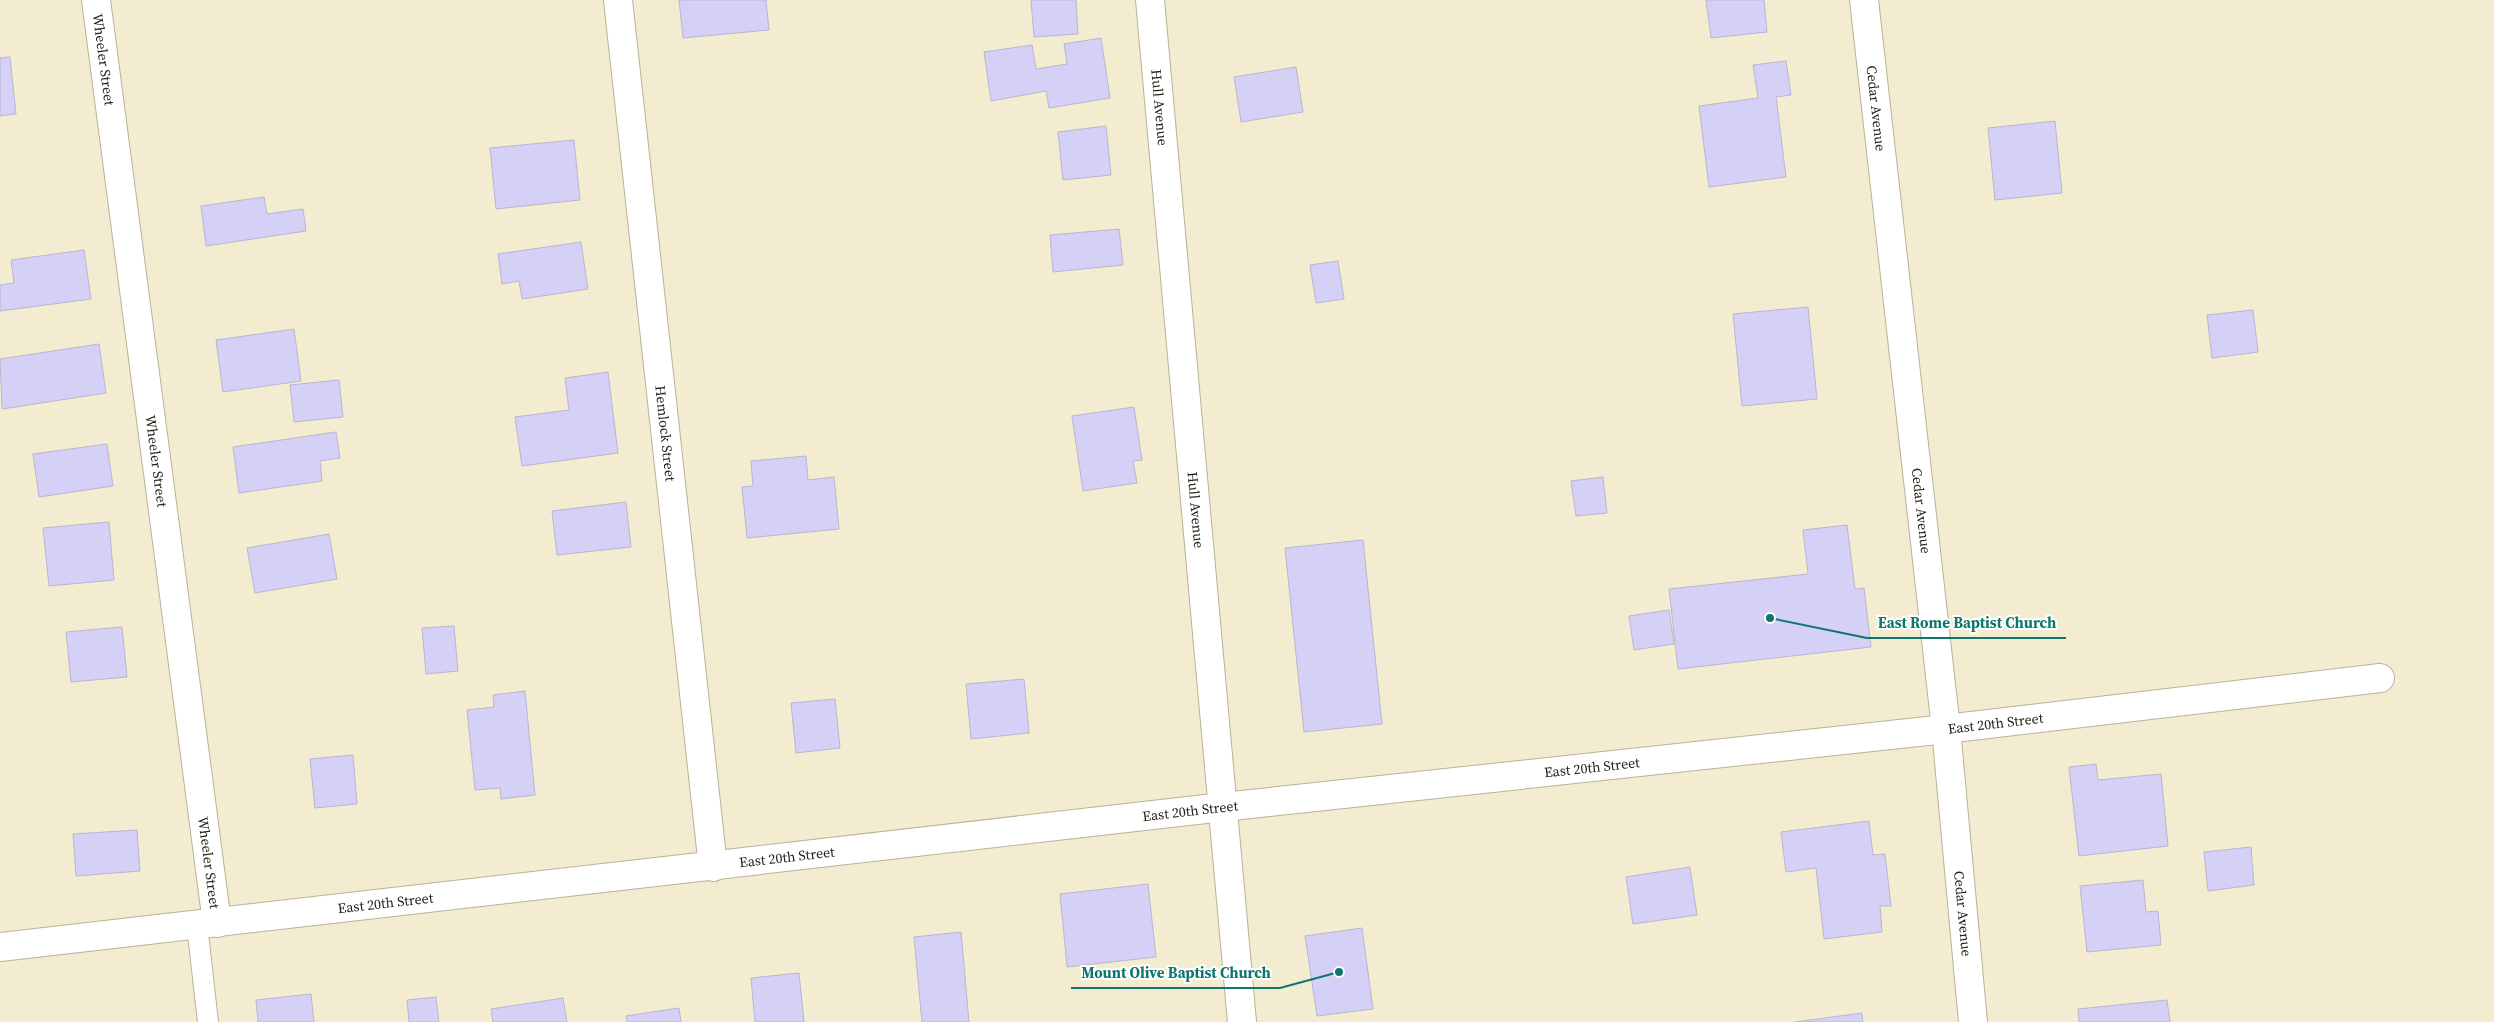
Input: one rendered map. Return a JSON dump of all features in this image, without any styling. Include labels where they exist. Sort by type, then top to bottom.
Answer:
[{"type":"street","name":"Wheeler Street","points":[[96,0],[207,924]]},
{"type":"street","name":"Hemlock Street","points":[[618,0],[713,867]]},
{"type":"street","name":"Hull Avenue","points":[[1150,0],[1242,1022]]},
{"type":"street","name":"Cedar Avenue","points":[[1864,0],[1946,728],[1973,1022]]},
{"type":"street","name":"East 20th Street","points":[[0,947],[713,867],[1223,807],[1946,728],[2380,678]]},
{"type":"lane","points":[[207,924],[208,1022]]},
{"type":"building","points":[[679,0],[766,0],[769,30],[683,38]]},
{"type":"building","points":[[1031,0],[1076,0],[1078,34],[1034,37]]},
{"type":"building","points":[[1706,0],[1764,0],[1767,32],[1711,38]]},
{"type":"building","points":[[1101,38],[1110,98],[1049,108],[1046,91],[991,101],[984,52],[1032,45],[1036,69],[1067,64],[1064,44]]},
{"type":"building","points":[[10,57],[16,114],[0,116],[0,58]]},
{"type":"building","points":[[1786,61],[1791,95],[1776,97],[1786,177],[1709,187],[1699,106],[1758,98],[1753,65]]},
{"type":"building","points":[[1296,67],[1303,112],[1241,122],[1234,77]]},
{"type":"building","points":[[2055,121],[2062,193],[1995,200],[1988,128]]},
{"type":"building","points":[[1106,126],[1111,175],[1063,180],[1058,132]]},
{"type":"building","points":[[574,140],[580,200],[496,209],[490,148]]},
{"type":"building","points":[[264,197],[267,214],[303,209],[306,231],[206,246],[201,206]]},
{"type":"building","points":[[1119,229],[1123,265],[1053,272],[1050,235]]},
{"type":"building","points":[[581,242],[588,289],[522,299],[519,281],[502,284],[498,254]]},
{"type":"building","points":[[84,250],[91,299],[0,311],[0,285],[14,283],[11,260]]},
{"type":"building","points":[[1338,261],[1344,299],[1316,303],[1310,265]]},
{"type":"building","points":[[1808,307],[1817,399],[1742,406],[1733,314]]},
{"type":"building","points":[[2253,310],[2258,352],[2212,358],[2207,315]]},
{"type":"building","points":[[294,329],[301,381],[223,392],[216,340]]},
{"type":"building","points":[[99,344],[106,393],[2,409],[0,359]]},
{"type":"building","points":[[608,372],[618,453],[522,466],[515,417],[569,410],[565,378]]},
{"type":"building","points":[[339,380],[343,417],[294,422],[290,385]]},
{"type":"building","points":[[1134,407],[1142,460],[1133,461],[1137,483],[1083,491],[1072,416]]},
{"type":"building","points":[[336,432],[340,458],[320,461],[322,481],[239,493],[233,447]]},
{"type":"building","points":[[107,444],[113,486],[39,497],[33,454]]},
{"type":"building","points":[[806,456],[808,480],[834,477],[839,529],[747,538],[742,487],[753,486],[751,461]]},
{"type":"building","points":[[1603,477],[1607,513],[1576,516],[1571,481]]},
{"type":"building","points":[[626,502],[631,547],[557,555],[552,511]]},
{"type":"building","points":[[109,522],[114,580],[49,586],[43,528]]},
{"type":"building","points":[[1847,525],[1855,589],[1864,588],[1871,647],[1678,669],[1669,589],[1808,574],[1803,530]]},
{"type":"building","points":[[329,534],[337,579],[255,593],[247,548]]},
{"type":"building","points":[[1363,540],[1382,724],[1304,732],[1285,548]]},
{"type":"building","points":[[1669,610],[1674,644],[1634,650],[1629,616]]},
{"type":"building","points":[[454,626],[458,671],[426,674],[422,628]]},
{"type":"building","points":[[122,627],[127,677],[71,682],[66,632]]},
{"type":"building","points":[[1024,679],[1029,733],[971,739],[966,684]]},
{"type":"building","points":[[525,691],[535,795],[501,799],[500,788],[475,790],[467,710],[494,707],[493,695]]},
{"type":"building","points":[[835,699],[840,748],[796,753],[791,703]]},
{"type":"building","points":[[353,755],[357,804],[315,808],[310,759]]},
{"type":"building","points":[[2096,764],[2098,780],[2161,774],[2168,846],[2079,856],[2069,767]]},
{"type":"building","points":[[1869,821],[1873,855],[1885,854],[1891,906],[1880,906],[1882,932],[1824,939],[1816,868],[1786,872],[1781,832]]},
{"type":"building","points":[[137,830],[140,871],[76,876],[73,834]]},
{"type":"building","points":[[2251,847],[2254,885],[2208,891],[2204,852]]},
{"type":"building","points":[[1690,867],[1697,915],[1633,924],[1626,877]]},
{"type":"building","points":[[2143,880],[2146,912],[2158,911],[2161,945],[2087,952],[2080,886]]},
{"type":"building","points":[[1148,884],[1156,957],[1067,967],[1060,894]]},
{"type":"building","points":[[1362,928],[1373,1009],[1317,1016],[1305,936]]},
{"type":"building","points":[[961,932],[969,1022],[922,1022],[914,937]]},
{"type":"building","points":[[799,973],[804,1022],[755,1022],[751,978]]},
{"type":"building","points":[[311,994],[314,1022],[258,1022],[256,1000]]},
{"type":"building","points":[[436,997],[439,1022],[409,1022],[407,1000]]},
{"type":"building","points":[[563,998],[567,1022],[493,1022],[491,1009]]},
{"type":"building","points":[[2167,1000],[2170,1022],[2079,1022],[2078,1009]]},
{"type":"building","points":[[679,1008],[681,1022],[627,1022],[626,1016]]},
{"type":"building","points":[[1862,1013],[1863,1022],[1795,1022]]},
{"type":"place","name":"East Rome Baptist Church","points":[[1770,618]]},
{"type":"place","name":"Mount Olive Baptist Church","points":[[1339,972]]}]
